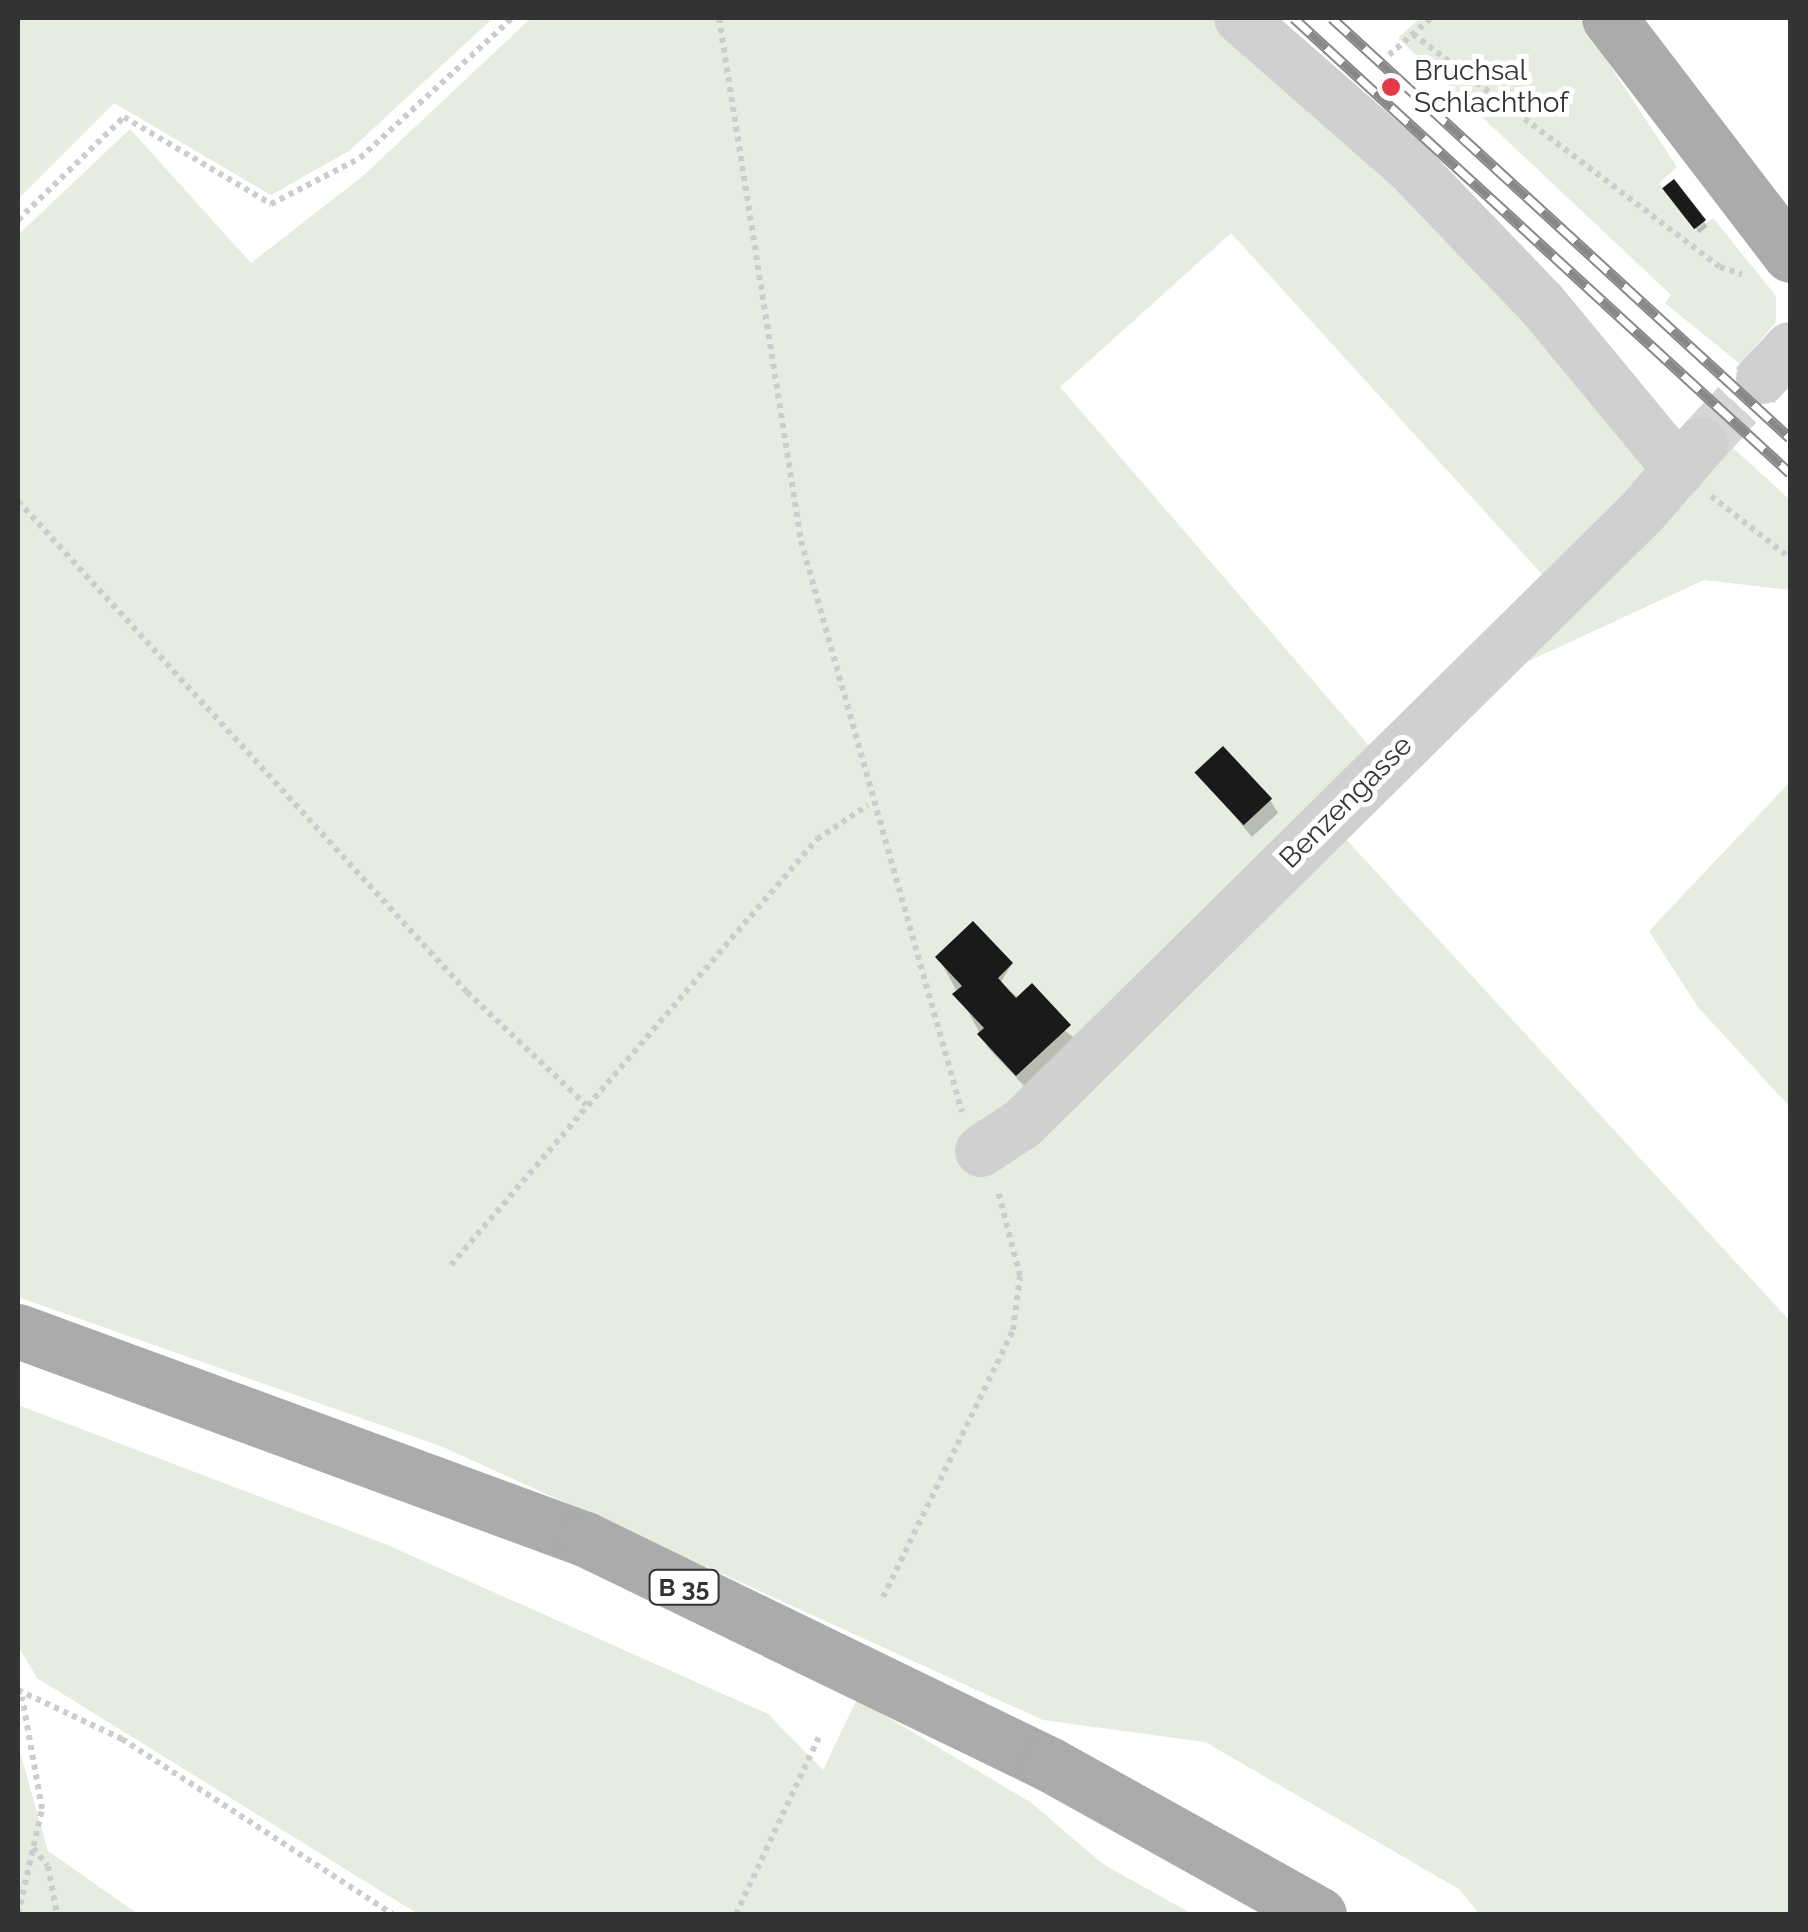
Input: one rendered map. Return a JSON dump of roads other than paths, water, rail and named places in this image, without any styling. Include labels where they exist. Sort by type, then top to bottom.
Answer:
[{"type":"main road","points":[[1610,18],[1785,249]]},
{"type":"main road","name":"B 35","points":[[18,1331],[585,1540],[1049,1764],[1320,1914]]},
{"type":"lane","name":"Benzengasse","points":[[981,1150],[1022,1124],[1690,456],[1449,208],[1240,18]]},
{"type":"tunnel","points":[[1702,443],[1762,378]]},
{"type":"railway","points":[[1294,18],[1790,473]]},
{"type":"railway","points":[[1332,18],[1790,438]]},
{"type":"place","name":"Bruchsal Schlachthof","points":[[1391,87]]}]
